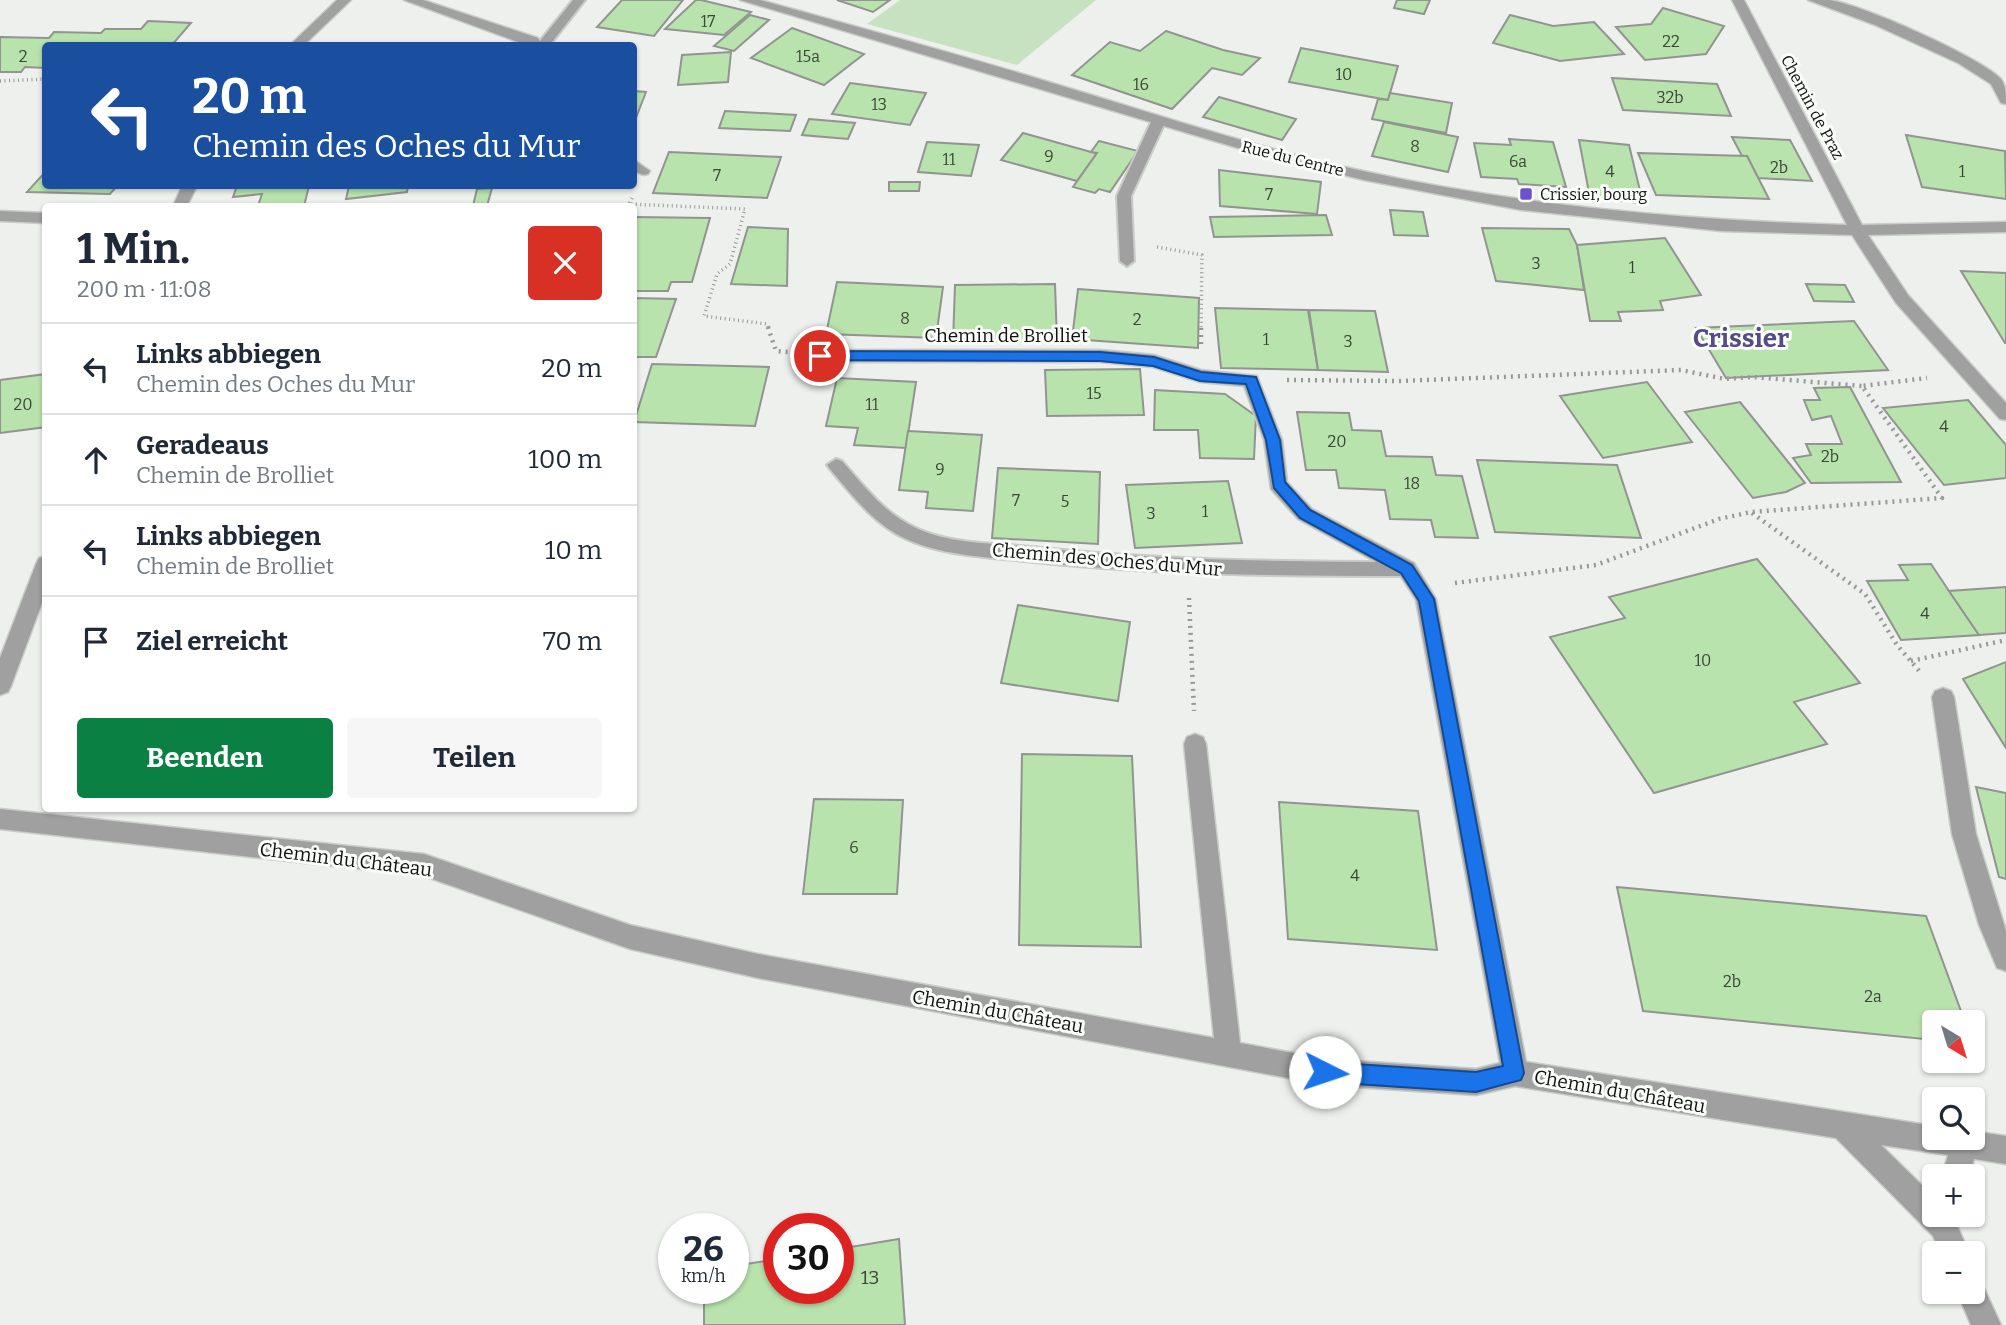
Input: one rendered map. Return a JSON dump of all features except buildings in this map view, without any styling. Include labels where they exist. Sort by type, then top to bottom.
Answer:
[{"type":"street","points":[[299,42],[345,0]]},
{"type":"street","points":[[410,0],[534,42]]},
{"type":"street","name":"Rue du Centre","points":[[746,0],[973,63],[1262,151],[1352,173],[1521,205],[1721,226],[1857,230],[2006,227]]},
{"type":"street","name":"Chemin de Praz","points":[[1738,0],[1857,230],[1902,299],[2006,414]]},
{"type":"street","points":[[1814,0],[1857,12],[1966,62],[1996,81],[2006,100]]},
{"type":"street","points":[[0,216],[42,218]]},
{"type":"street","name":"Chemin de Brolliet","points":[[820,356],[1100,356],[1154,361],[1200,376],[1251,380]]},
{"type":"street","points":[[1251,380],[1273,440],[1279,484],[1305,514],[1407,569],[1426,599],[1514,1073]]},
{"type":"street","points":[[0,686],[42,575]]},
{"type":"street","points":[[1942,697],[1955,762],[1964,834],[1991,925],[2006,959]]},
{"type":"street","points":[[1195,744],[1228,1053]]},
{"type":"street","name":"Chemin du Château","points":[[0,819],[424,865],[630,937],[758,967],[1325,1072],[1462,1082],[1476,1082],[1514,1073],[1922,1138]]},
{"type":"street","points":[[1843,1126],[1922,1199]]},
{"type":"street","name":"Chemin du Château","points":[[1985,1148],[2006,1150]]},
{"type":"street","points":[[1976,1304],[1986,1325]]},
{"type":"lane","points":[[545,42],[579,0]]},
{"type":"lane","points":[[1127,261],[1124,196],[1159,120]]},
{"type":"lane","name":"Chemin des Oches du Mur","points":[[836,465],[883,518],[912,534],[952,545],[1055,557],[1188,566],[1407,569]]},
{"type":"path","points":[[0,81],[42,79]]},
{"type":"path","points":[[637,204],[745,209],[730,264],[717,274],[704,316],[767,324],[776,351],[820,356]]},
{"type":"path","points":[[1126,241],[1202,255],[1200,376]]},
{"type":"path","points":[[1251,380],[1399,381],[1681,370],[1725,379],[1753,377],[1862,386],[1937,377]]},
{"type":"path","points":[[1419,588],[1596,565],[1719,519],[1751,512],[1942,498],[1862,386]]},
{"type":"path","points":[[1751,512],[1866,594],[1897,645],[1942,697]]},
{"type":"path","points":[[1188,566],[1195,744]]},
{"type":"path","points":[[1911,661],[2006,640]]},
{"type":"green space","points":[[900,0],[1096,0],[1017,65],[867,24]]},
{"type":"place","name":"Crissier, bourg","points":[[1526,194]]},
{"type":"district","name":"Crissier","points":[[1741,338]]},
{"type":"route","points":[[820,356],[1100,356],[1154,361],[1200,376],[1251,380],[1273,440],[1279,484],[1305,514],[1407,569],[1426,599],[1514,1073],[1476,1082],[1325,1072]]}]
